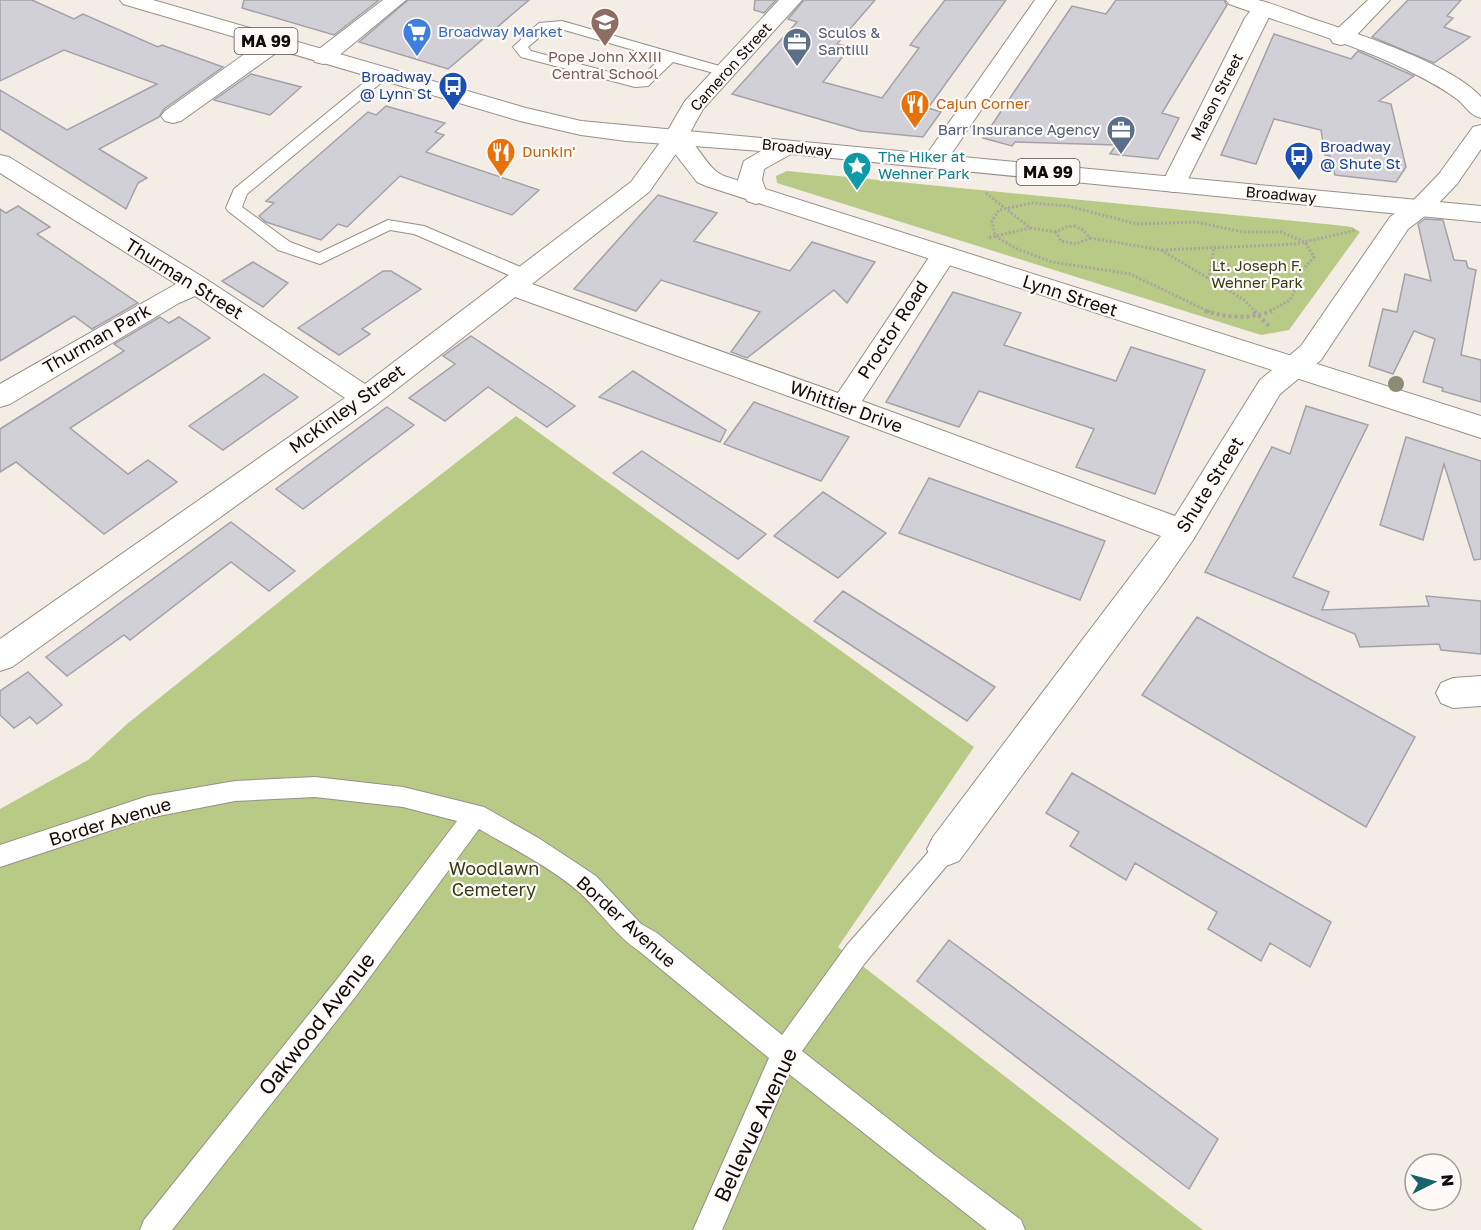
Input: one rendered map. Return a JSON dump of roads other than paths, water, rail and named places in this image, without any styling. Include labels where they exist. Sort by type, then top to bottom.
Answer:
[{"type":"street","name":"Broadway","points":[[131,0],[520,114],[581,128],[1481,214]]},
{"type":"street","points":[[323,57],[396,0]]},
{"type":"street","name":"Cameron Street","points":[[675,138],[693,105],[791,0]]},
{"type":"street","points":[[934,161],[1046,0]]},
{"type":"street","points":[[1236,0],[1432,73],[1459,89],[1480,108]]},
{"type":"street","points":[[1341,38],[1380,0]]},
{"type":"street","name":"Mason Street","points":[[1173,185],[1262,9]]},
{"type":"street","points":[[173,116],[275,43]]},
{"type":"street","name":"Shute Street","points":[[946,849],[1112,630],[1182,531],[1270,387],[1311,353],[1399,223],[1420,208],[1448,179],[1481,132]]},
{"type":"street","name":"Lynn Street","points":[[675,138],[706,177],[756,196],[1481,427]]},
{"type":"street","name":"McKinley Street","points":[[0,657],[366,398],[640,187],[675,138]]},
{"type":"street","points":[[756,196],[750,180],[753,166],[786,147]]},
{"type":"street","name":"Thurman Street","points":[[6,173],[197,285],[366,398]]},
{"type":"street","name":"Proctor Road","points":[[845,406],[943,255]]},
{"type":"street","name":"Whittier Drive","points":[[517,280],[845,406],[1182,531]]},
{"type":"street","name":"Thurman Park","points":[[0,397],[170,297],[197,285]]},
{"type":"lane","points":[[670,57],[643,83],[635,83],[526,54],[520,47],[544,26],[562,25],[725,72]]},
{"type":"lane","points":[[383,74],[240,192],[234,208],[284,246],[320,259],[388,225],[418,230],[517,280]]},
{"type":"lane","name":"Border Avenue","points":[[0,856],[148,807],[235,791],[315,787],[403,797],[476,815],[532,847],[587,884],[632,932],[648,942],[785,1053],[1011,1230]]},
{"type":"lane","name":"Oakwood Avenue","points":[[154,1230],[347,987],[476,815]]},
{"type":"lane","name":"Bellevue Avenue","points":[[707,1230],[785,1053],[850,963],[946,849]]},
{"type":"place","name":"Pope John XXIII Central School","points":[[605,48]]},
{"type":"place","name":"Broadway Market","points":[[417,58]]},
{"type":"place","name":"Sculos & Santilli","points":[[797,68]]},
{"type":"place","name":"Broadway @ Lynn St","points":[[453,112]]},
{"type":"place","name":"Cajun Corner","points":[[915,130]]},
{"type":"place","name":"Barr Insurance Agency","points":[[1121,156]]},
{"type":"place","name":"Dunkin'","points":[[501,178]]},
{"type":"place","name":"Broadway @ Shute St","points":[[1299,182]]},
{"type":"place","name":"The Hiker at Wehner Park","points":[[857,192]]},
{"type":"park label","name":"Lt. Joseph F. Wehner Park","points":[[1257,274]]},
{"type":"park label","name":"Woodlawn Cemetery","points":[[494,879]]}]
